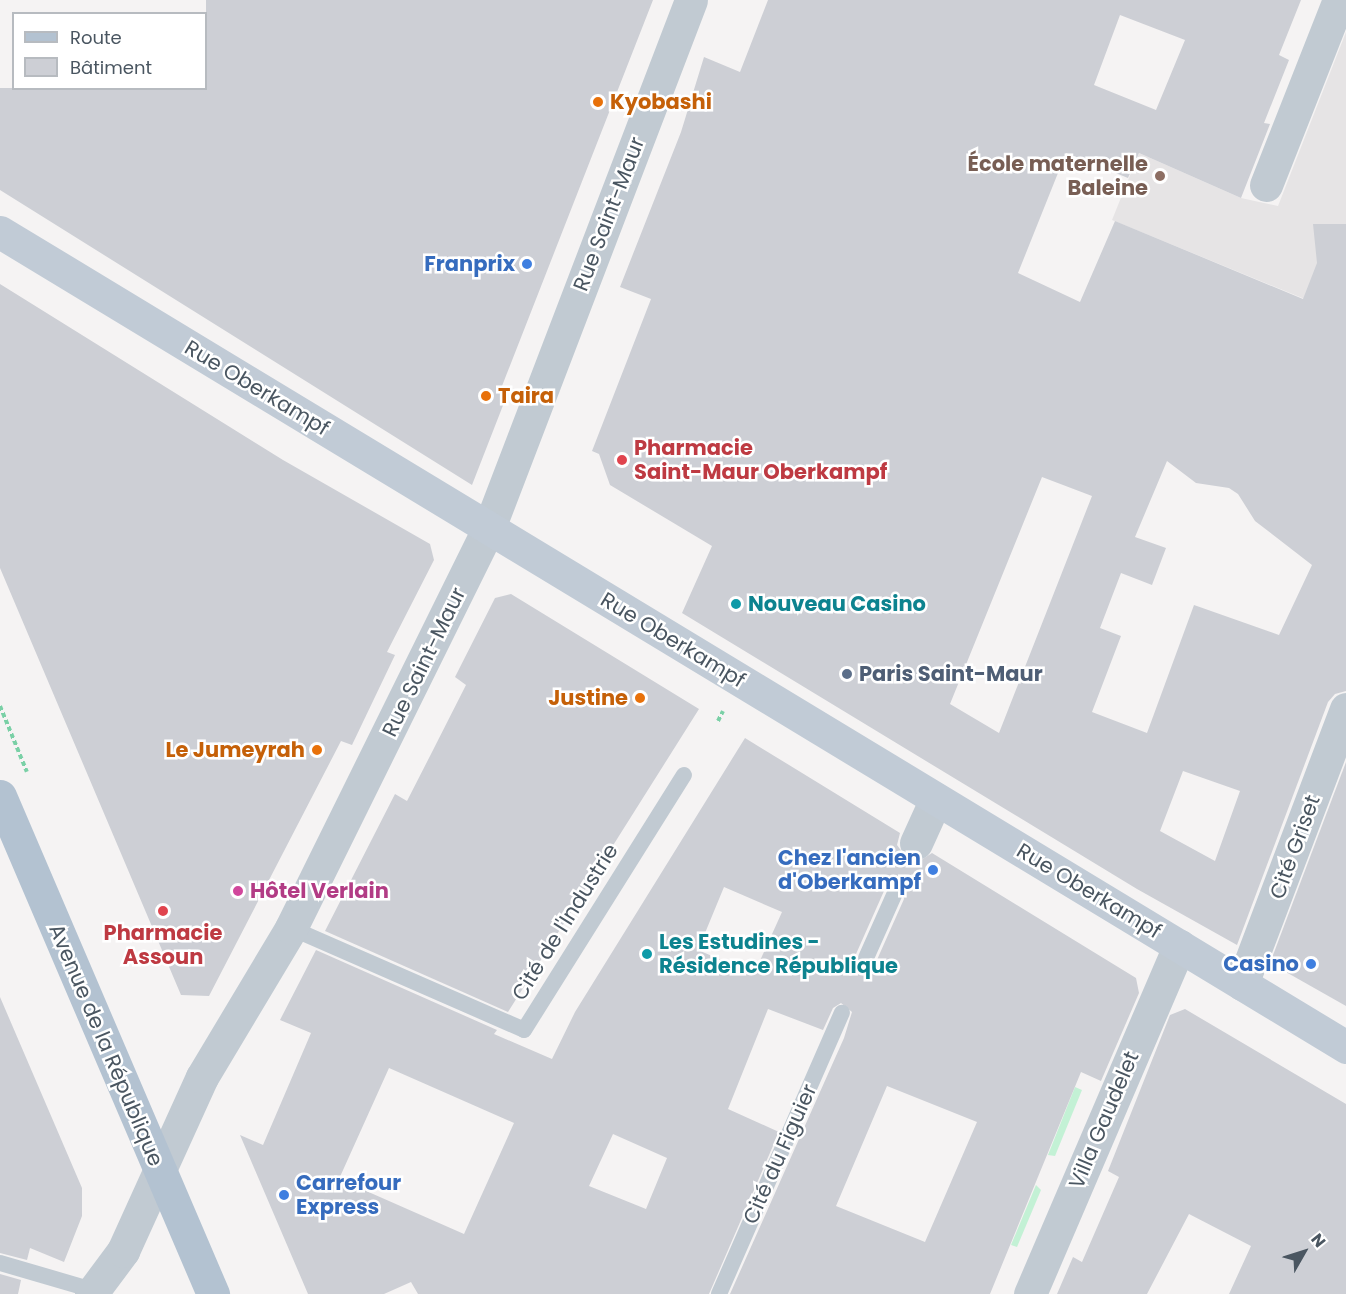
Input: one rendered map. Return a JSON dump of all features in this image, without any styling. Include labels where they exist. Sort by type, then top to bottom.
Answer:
[{"type":"main road","name":"Avenue de la République","points":[[0,796],[213,1294]]},
{"type":"street","name":"Rue Saint-Maur","points":[[92,1292],[123,1251],[202,1077],[291,928],[489,528],[692,0]]},
{"type":"street","points":[[1266,185],[1339,0]]},
{"type":"street","name":"Rue Oberkampf","points":[[0,232],[1346,1047]]},
{"type":"street","name":"Cité Griset","points":[[1242,984],[1346,709]]},
{"type":"street","points":[[916,843],[936,800]]},
{"type":"street","name":"Villa Gaudelet","points":[[1030,1294],[1179,946]]},
{"type":"lane","name":"Cité de l'Industrie","points":[[291,928],[524,1030],[684,775]]},
{"type":"lane","points":[[866,958],[894,895]]},
{"type":"lane","name":"Cité du Figuier","points":[[719,1294],[842,1013]]},
{"type":"lane","points":[[0,1263],[92,1292]]},
{"type":"shaded area","name":"École maternelle Baleine","points":[[1346,32],[1346,316],[1112,220],[1139,153],[1241,198],[1278,206]]},
{"type":"green space","points":[[1075,1087],[1082,1090],[1055,1156],[1048,1155]]},
{"type":"green space","points":[[1036,1185],[1041,1190],[1017,1247],[1011,1245]]},
{"type":"building","points":[[206,0],[653,0],[502,386],[509,390],[472,485],[0,190],[0,88],[12,88],[12,90],[207,90]]},
{"type":"building","points":[[768,0],[1301,0],[1279,55],[1289,60],[1264,123],[1270,124],[1241,198],[1139,153],[1128,178],[1066,153],[1018,273],[1080,302],[1115,221],[1303,299],[1317,263],[1313,224],[1346,224],[1346,691],[1335,694],[1328,702],[1237,945],[1137,889],[682,613],[712,546],[610,485],[599,454],[592,451],[651,299],[620,287],[681,132],[704,57],[740,72]],"holes":[[[1120,15],[1185,40],[1156,110],[1094,85]],[[1167,461],[1196,483],[1229,488],[1238,494],[1255,521],[1312,565],[1279,635],[1194,605],[1147,733],[1092,712],[1121,636],[1100,628],[1121,573],[1152,585],[1166,548],[1135,537]],[[1042,477],[1092,496],[999,733],[950,704]],[[1183,771],[1240,791],[1215,861],[1160,831]]]},
{"type":"building","points":[[0,284],[283,460],[430,544],[434,560],[387,652],[395,655],[352,745],[341,741],[209,996],[181,995],[0,568]]},
{"type":"building","points":[[511,594],[699,709],[508,1012],[325,931],[395,794],[407,801],[430,756],[466,685],[455,677],[495,598]]},
{"type":"building","points":[[745,738],[900,833],[897,845],[908,860],[918,862],[932,853],[1136,978],[1139,993],[1101,1081],[1081,1072],[990,1294],[730,1294],[844,1038],[852,1012],[841,1003],[833,1008],[823,1030],[768,1009],[728,1109],[779,1132],[709,1294],[418,1294],[411,1282],[384,1294],[308,1294],[240,1135],[263,1145],[311,1033],[280,1020],[316,950],[497,1030],[494,1034],[552,1059],[575,1012]],"holes":[[[892,885],[902,888],[904,899],[876,962],[862,968],[857,964],[856,954],[884,891]],[[724,887],[782,912],[754,974],[698,950]],[[389,1068],[514,1123],[464,1234],[339,1179]],[[887,1086],[977,1122],[925,1242],[836,1206]],[[613,1134],[667,1158],[646,1209],[589,1186]]]},
{"type":"building","points":[[1346,762],[1346,1006],[1270,963]]},
{"type":"building","points":[[0,997],[82,1188],[82,1216],[64,1262],[30,1248],[27,1260],[0,1253]]},
{"type":"building","points":[[1185,1009],[1346,1104],[1346,1294],[1229,1294],[1251,1246],[1189,1214],[1147,1294],[1057,1294],[1073,1257],[1082,1262],[1119,1177],[1108,1171],[1170,1015]]},
{"type":"building","points":[[0,1274],[21,1280],[18,1294],[0,1294]]},
{"type":"place","name":"Kyobashi","points":[[598,102]]},
{"type":"place","name":"École maternelle Baleine","points":[[1160,176]]},
{"type":"place","name":"Franprix","points":[[527,264]]},
{"type":"place","name":"Taira","points":[[486,396]]},
{"type":"place","name":"Pharmacie Saint-Maur Oberkampf","points":[[622,460]]},
{"type":"place","name":"Nouveau Casino","points":[[736,604]]},
{"type":"place","name":"Paris Saint-Maur","points":[[847,674]]},
{"type":"place","name":"Justine","points":[[640,698]]},
{"type":"place","name":"Le Jumeyrah","points":[[317,750]]},
{"type":"place","name":"Chez l'ancien d'Oberkampf","points":[[933,870]]},
{"type":"place","name":"Hôtel Verlain","points":[[238,891]]},
{"type":"place","name":"Pharmacie Assoun","points":[[163,911]]},
{"type":"place","name":"Les Estudines - Résidence République","points":[[647,954]]},
{"type":"place","name":"Casino","points":[[1311,964]]},
{"type":"place","name":"Carrefour Express","points":[[284,1195]]}]
